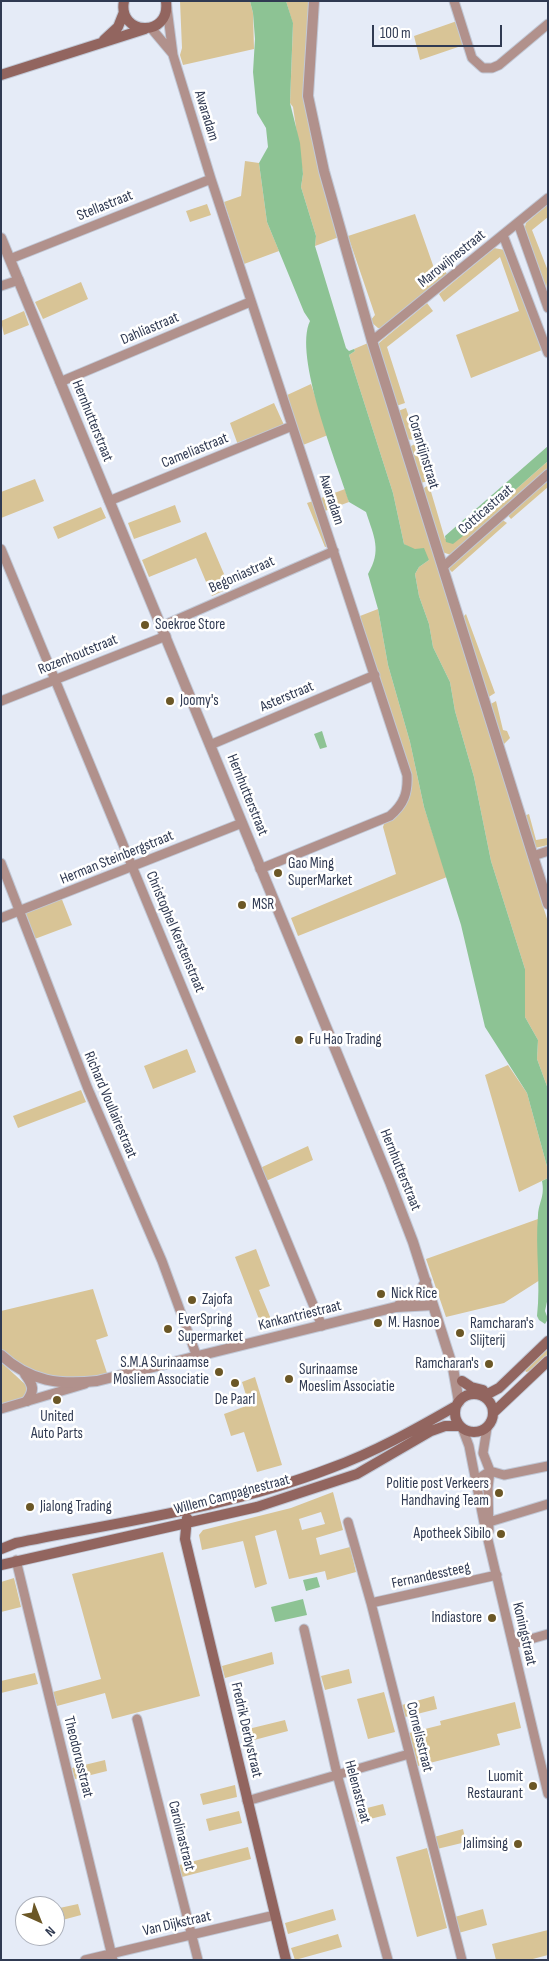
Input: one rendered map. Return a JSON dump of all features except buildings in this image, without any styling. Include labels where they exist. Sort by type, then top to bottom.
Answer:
[{"type":"main road","points":[[99,44],[118,27],[124,12],[124,1]]},
{"type":"main road","points":[[1,75],[148,28],[162,20],[167,4]]},
{"type":"main road","points":[[124,12],[131,24],[148,28]]},
{"type":"main road","points":[[484,1396],[499,1388],[548,1341]]},
{"type":"main road","points":[[494,1412],[548,1362]]},
{"type":"main road","points":[[462,1381],[477,1389],[499,1388]]},
{"type":"main road","points":[[472,1394],[484,1396],[491,1403],[494,1412],[492,1421],[487,1428],[477,1433],[461,1428],[455,1417],[458,1404],[472,1394]]},
{"type":"main road","name":"Willem Campagnestraat","points":[[1,1549],[16,1544],[191,1508],[330,1469],[387,1444],[458,1404]]},
{"type":"main road","name":"Willem Campagnestraat","points":[[1,1565],[16,1560],[257,1507],[351,1476],[431,1431],[444,1426],[461,1428]]},
{"type":"main road","name":"Fredrik Derbystraat","points":[[191,1508],[185,1524],[185,1539],[286,1960]]},
{"type":"street","name":"Corantijnstraat","points":[[314,1],[308,96],[324,170],[372,341],[548,904]]},
{"type":"street","points":[[454,1],[472,58],[484,68],[492,68],[499,65],[548,24]]},
{"type":"street","name":"Awaradam","points":[[167,4],[173,55],[211,179],[407,774],[405,799],[390,816],[260,869]]},
{"type":"street","name":"Awaradam","points":[[148,28],[162,39],[173,55]]},
{"type":"street","name":"Stellastraat","points":[[10,259],[211,179]]},
{"type":"street","name":"Marowijnestraat","points":[[372,341],[548,198]]},
{"type":"street","points":[[518,223],[548,308]]},
{"type":"street","points":[[504,235],[548,353]]},
{"type":"street","name":"Hernhutterstraat","points":[[1,238],[390,1182],[426,1282],[453,1368],[458,1404]]},
{"type":"street","points":[[1,286],[18,280]]},
{"type":"street","name":"Dahliastraat","points":[[60,382],[250,302]]},
{"type":"street","name":"Cameliastraat","points":[[109,502],[292,426]]},
{"type":"street","name":"Cotticastraat","points":[[443,567],[548,474]]},
{"type":"street","name":"Christophel Kerstenstraat","points":[[1,549],[322,1326]]},
{"type":"street","name":"Begoniastraat","points":[[164,631],[334,550]]},
{"type":"street","name":"Rozenhoutstraat","points":[[1,701],[164,631]]},
{"type":"street","name":"Asterstraat","points":[[210,744],[375,675]]},
{"type":"street","name":"Herman Steinbergstraat","points":[[1,918],[242,823]]},
{"type":"street","points":[[533,856],[548,851]]},
{"type":"street","name":"Richard Voullairestraat","points":[[1,862],[88,1089],[162,1261],[197,1357]]},
{"type":"street","points":[[396,1307],[418,1295],[426,1282]]},
{"type":"street","name":"Kankantriestraat","points":[[1,1410],[97,1381],[396,1307],[433,1305]]},
{"type":"street","points":[[1,1356],[22,1372],[33,1385],[33,1392],[27,1401]]},
{"type":"street","name":"Hernhutterstraat","points":[[453,1368],[472,1394]]},
{"type":"street","points":[[22,1372],[49,1382],[70,1384],[97,1381]]},
{"type":"street","name":"Koningstraat","points":[[461,1428],[469,1446],[475,1484],[487,1522]]},
{"type":"street","name":"Koningstraat","points":[[487,1428],[483,1453],[490,1471],[488,1538],[548,1794]]},
{"type":"street","points":[[475,1484],[478,1479],[490,1471],[504,1474],[548,1466]]},
{"type":"street","points":[[487,1522],[548,1504]]},
{"type":"street","name":"Cornelisstraat","points":[[348,1522],[371,1603],[462,1960]]},
{"type":"street","name":"Theodorusstraat","points":[[16,1560],[112,1957]]},
{"type":"street","name":"Fernandessteeg","points":[[371,1603],[496,1576]]},
{"type":"street","name":"Helenastraat","points":[[304,1629],[337,1774],[388,1960]]},
{"type":"street","points":[[513,1644],[548,1634]]},
{"type":"street","name":"Carolinastraat","points":[[137,1719],[198,1960]]},
{"type":"street","points":[[247,1801],[409,1754]]},
{"type":"street","name":"Van Dijkstraat","points":[[85,1960],[112,1957],[275,1915]]},
{"type":"shaded area","points":[[180,1],[250,1],[253,13],[254,49],[183,65],[180,55],[182,48]]},
{"type":"shaded area","points":[[250,1],[286,1],[293,23],[290,103],[300,143],[303,174],[301,187],[316,236],[315,246],[346,348],[349,351],[354,349],[355,351],[349,355],[393,493],[404,544],[415,549],[424,548],[429,560],[419,567],[415,574],[419,596],[429,624],[433,647],[450,682],[455,711],[474,777],[491,861],[525,969],[525,1017],[538,1040],[537,1059],[548,1089],[548,1170],[527,1093],[485,1027],[461,925],[424,807],[410,742],[388,665],[378,609],[368,574],[375,558],[374,536],[366,512],[349,502],[335,462],[319,410],[307,359],[306,337],[310,321],[304,312],[267,222],[259,163],[268,147],[266,128],[257,113],[253,72],[255,39]]},
{"type":"shaded area","points":[[286,1],[311,1],[304,88],[339,237],[315,246],[316,236],[301,187],[303,174],[293,107],[290,103],[293,24]]},
{"type":"shaded area","points":[[457,21],[464,45],[420,60],[414,36]]},
{"type":"shaded area","points":[[245,161],[259,163],[267,222],[279,251],[244,264],[224,202],[241,196]]},
{"type":"shaded area","points":[[207,204],[211,215],[190,222],[186,211]]},
{"type":"shaded area","points":[[548,204],[548,217],[532,230],[548,271],[546,293],[524,230],[526,223]]},
{"type":"shaded area","points":[[415,214],[434,268],[440,264],[447,274],[382,328],[378,328],[370,321],[375,315],[348,236]]},
{"type":"shaded area","points":[[494,248],[505,250],[542,350],[471,378],[456,335],[519,311],[500,257],[444,302],[439,294]]},
{"type":"shaded area","points":[[81,282],[88,299],[43,319],[35,302]]},
{"type":"shaded area","points":[[427,303],[433,311],[387,347],[405,403],[396,406],[378,352],[379,343]]},
{"type":"shaded area","points":[[24,311],[29,325],[4,335],[1,321]]},
{"type":"shaded area","points":[[368,343],[548,922],[548,1089],[537,1059],[538,1040],[525,1017],[525,969],[491,861],[474,777],[455,711],[450,682],[433,647],[429,624],[419,596],[415,574],[419,567],[429,560],[404,544],[393,493],[349,355],[355,351],[354,349]]},
{"type":"shaded area","points":[[311,384],[328,435],[303,445],[285,396]]},
{"type":"shaded area","points":[[274,403],[284,425],[238,445],[230,423]]},
{"type":"shaded area","points":[[406,408],[416,439],[407,440],[398,411]]},
{"type":"shaded area","points":[[417,443],[429,481],[420,483],[409,447]]},
{"type":"shaded area","points":[[548,446],[548,461],[453,544],[446,542],[445,536]]},
{"type":"shaded area","points":[[548,461],[548,471],[451,555],[442,552],[422,489],[429,485],[445,539],[463,536]]},
{"type":"shaded area","points":[[35,479],[44,501],[1,518],[1,492]]},
{"type":"shaded area","points":[[546,479],[548,487],[511,519],[506,513]]},
{"type":"shaded area","points":[[345,489],[349,502],[325,511],[321,498]]},
{"type":"shaded area","points":[[313,501],[330,546],[325,547],[307,503]]},
{"type":"shaded area","points":[[175,505],[181,522],[134,539],[128,523]]},
{"type":"shaded area","points":[[101,507],[106,518],[58,539],[53,527]]},
{"type":"shaded area","points":[[501,519],[507,523],[452,572],[449,569],[451,562]]},
{"type":"shaded area","points":[[206,532],[230,588],[212,596],[196,558],[149,577],[142,560]]},
{"type":"shaded area","points":[[378,609],[388,665],[410,742],[424,807],[447,877],[298,936],[291,918],[396,874],[383,827],[385,821],[408,795],[377,672],[360,616]]},
{"type":"shaded area","points":[[466,614],[495,693],[487,698],[462,618]]},
{"type":"shaded area","points":[[496,701],[503,730],[507,731],[510,738],[501,747],[489,705]]},
{"type":"shaded area","points":[[322,731],[327,747],[320,749],[314,734]]},
{"type":"shaded area","points":[[529,814],[536,840],[548,838],[548,845],[535,848],[524,816]]},
{"type":"shaded area","points":[[61,897],[72,925],[32,940],[24,913]]},
{"type":"shaded area","points":[[187,1049],[196,1072],[153,1089],[144,1066]]},
{"type":"shaded area","points":[[508,1065],[527,1093],[548,1170],[548,1178],[519,1192],[485,1075]]},
{"type":"shaded area","points":[[81,1090],[86,1102],[18,1128],[13,1116]]},
{"type":"shaded area","points":[[308,1146],[313,1160],[266,1181],[260,1168]]},
{"type":"shaded area","points":[[548,1178],[548,1297],[545,1311],[548,1319],[545,1324],[537,1316],[537,1228],[543,1191],[542,1181]]},
{"type":"shaded area","points":[[538,1219],[540,1280],[504,1303],[446,1317],[426,1259]]},
{"type":"shaded area","points":[[256,1249],[270,1286],[259,1290],[273,1324],[262,1327],[235,1257]]},
{"type":"shaded area","points":[[93,1289],[108,1336],[96,1340],[107,1373],[73,1381],[36,1374],[1,1350],[1,1311]]},
{"type":"shaded area","points":[[548,1347],[548,1355],[531,1371],[526,1372],[525,1370]]},
{"type":"shaded area","points":[[1,1362],[28,1387],[27,1396],[1,1405]]},
{"type":"shaded area","points":[[255,1377],[282,1465],[257,1472],[244,1432],[231,1436],[224,1414],[249,1405],[242,1382]]},
{"type":"shaded area","points":[[333,1492],[343,1530],[316,1538],[320,1555],[350,1547],[356,1572],[327,1580],[325,1571],[289,1579],[276,1530],[255,1536],[267,1584],[255,1588],[243,1541],[202,1550],[199,1535],[203,1530],[291,1508]],"holes":[[[321,1512],[325,1524],[302,1530],[299,1519]]]},
{"type":"shaded area","points":[[163,1552],[200,1696],[112,1719],[105,1693],[57,1706],[53,1692],[101,1679],[72,1574]]},
{"type":"shaded area","points":[[317,1577],[320,1587],[306,1591],[303,1580]]},
{"type":"shaded area","points":[[14,1578],[21,1607],[1,1612],[1,1582]]},
{"type":"shaded area","points":[[303,1599],[307,1615],[275,1622],[271,1607]]},
{"type":"shaded area","points":[[272,1652],[274,1664],[225,1678],[222,1666]]},
{"type":"shaded area","points":[[349,1669],[352,1683],[325,1690],[321,1676]]},
{"type":"shaded area","points":[[35,1673],[38,1684],[1,1693],[1,1681]]},
{"type":"shaded area","points":[[384,1692],[395,1732],[368,1739],[357,1699]]},
{"type":"shaded area","points":[[434,1696],[437,1709],[405,1717],[402,1705]]},
{"type":"shaded area","points":[[515,1702],[521,1728],[497,1734],[500,1745],[418,1766],[409,1733],[441,1725],[440,1721]]},
{"type":"shaded area","points":[[285,1720],[288,1731],[243,1743],[240,1731]]},
{"type":"shaded area","points":[[105,1760],[107,1771],[75,1779],[72,1768]]},
{"type":"shaded area","points":[[235,1785],[237,1797],[203,1805],[200,1794]]},
{"type":"shaded area","points":[[383,1804],[386,1815],[358,1822],[355,1811]]},
{"type":"shaded area","points":[[239,1811],[242,1823],[209,1831],[206,1819]]},
{"type":"shaded area","points":[[463,1829],[466,1842],[437,1849],[434,1837]]},
{"type":"shaded area","points":[[248,1847],[251,1859],[182,1877],[179,1865]]},
{"type":"shaded area","points":[[427,1848],[447,1928],[417,1937],[396,1857]]},
{"type":"shaded area","points":[[78,1904],[81,1915],[65,1919],[65,1907]]},
{"type":"shaded area","points":[[333,1909],[336,1920],[288,1934],[285,1923]]},
{"type":"shaded area","points":[[483,1909],[487,1925],[455,1934],[451,1918]]},
{"type":"shaded area","points":[[548,1930],[548,1955],[529,1960],[496,1960],[492,1944]]},
{"type":"shaded area","points":[[338,1934],[342,1947],[295,1960],[291,1948]]},
{"type":"place","name":"Soekroe Store","points":[[145,625]]},
{"type":"place","name":"Joomy's","points":[[170,701]]},
{"type":"place","name":"Gao Ming SuperMarket","points":[[278,873]]},
{"type":"place","name":"MSR","points":[[242,905]]},
{"type":"place","name":"Fu Hao Trading","points":[[299,1040]]},
{"type":"place","name":"Nick Rice","points":[[381,1294]]},
{"type":"place","name":"Zajofa","points":[[192,1300]]},
{"type":"place","name":"M. Hasnoe","points":[[378,1323]]},
{"type":"place","name":"EverSpring Supermarket","points":[[168,1329]]},
{"type":"place","name":"Ramcharan's Slijterij","points":[[460,1333]]},
{"type":"place","name":"Ramcharan's","points":[[489,1364]]},
{"type":"place","name":"S.M.A Surinaamse Mosliem Associatie","points":[[219,1372]]},
{"type":"place","name":"Surinaamse Moeslim Associatie","points":[[289,1379]]},
{"type":"place","name":"De Paarl","points":[[235,1383]]},
{"type":"place","name":"United Auto Parts","points":[[57,1400]]},
{"type":"place","name":"Politie post Verkeers Handhaving Team","points":[[499,1493]]},
{"type":"place","name":"Jialong Trading","points":[[30,1507]]},
{"type":"place","name":"Apotheek Sibilo","points":[[501,1534]]},
{"type":"place","name":"Indiastore","points":[[492,1618]]},
{"type":"place","name":"Luomit Restaurant","points":[[533,1786]]},
{"type":"place","name":"Jalimsing","points":[[518,1844]]}]
